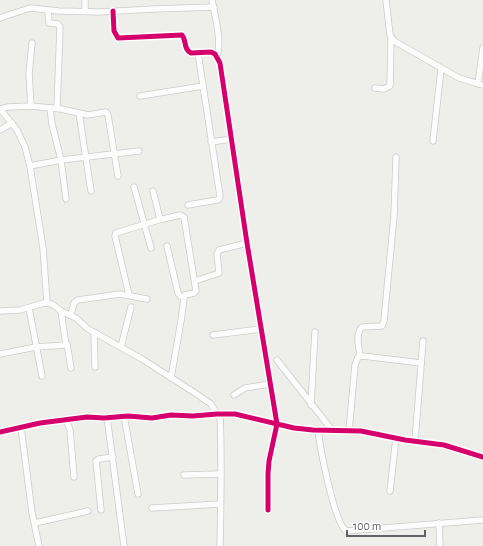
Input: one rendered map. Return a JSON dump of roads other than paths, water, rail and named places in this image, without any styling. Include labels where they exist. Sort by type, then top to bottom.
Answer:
[{"type":"street","points":[[85,0],[85,11]]},
{"type":"street","points":[[212,0],[219,48],[217,57]]},
{"type":"street","points":[[375,88],[384,89],[390,86],[391,38],[388,26],[386,0]]},
{"type":"street","points":[[0,18],[30,8],[48,10],[113,11],[214,7]]},
{"type":"street","points":[[48,10],[49,23],[58,24],[60,27],[57,108]]},
{"type":"street","points":[[113,11],[114,31],[118,38],[182,35],[185,38],[185,46],[188,52],[211,52],[217,57],[221,67],[247,243],[277,424],[269,461],[268,510]]},
{"type":"street","points":[[391,38],[441,69],[460,78],[480,84],[483,48]]},
{"type":"street","points":[[31,106],[29,74],[32,43]]},
{"type":"street","points":[[188,205],[219,199],[198,53]]},
{"type":"street","points":[[433,141],[441,69]]},
{"type":"street","points":[[140,96],[202,86]]},
{"type":"street","points":[[47,303],[43,248],[30,166],[22,139],[12,123],[0,109],[8,107],[31,106],[57,108],[92,115],[104,112],[107,113],[118,176]]},
{"type":"street","points":[[50,108],[52,124],[61,160],[66,199]]},
{"type":"street","points":[[79,113],[87,157],[91,191]]},
{"type":"street","points":[[0,130],[12,123]]},
{"type":"street","points":[[211,142],[232,139]]},
{"type":"street","points":[[30,166],[61,160],[139,151]]},
{"type":"street","points":[[349,430],[355,365],[356,360],[360,356],[358,338],[360,329],[365,326],[382,326],[384,321],[394,216],[396,157]]},
{"type":"street","points":[[134,187],[151,248]]},
{"type":"street","points":[[153,191],[160,218],[162,219]]},
{"type":"street","points":[[129,295],[115,234],[117,232],[180,215],[184,217],[196,292],[184,296],[180,296],[178,293],[168,246]]},
{"type":"street","points":[[195,281],[219,273],[217,254],[219,250],[247,243]]},
{"type":"street","points":[[71,315],[74,303],[78,300],[115,294],[147,299]]},
{"type":"street","points":[[171,378],[184,296]]},
{"type":"street","points":[[0,311],[29,308],[47,303],[54,305],[61,311],[71,315],[88,329],[142,359],[211,404],[219,414],[222,458],[220,474],[220,546]]},
{"type":"street","points":[[122,347],[131,307]]},
{"type":"street","points":[[29,308],[42,376]]},
{"type":"street","points":[[61,311],[71,368]]},
{"type":"street","points":[[212,336],[261,329]]},
{"type":"street","points":[[94,332],[95,367]]},
{"type":"street","points":[[311,404],[315,332]]},
{"type":"street","points":[[415,441],[423,341]]},
{"type":"street","points":[[0,354],[36,347],[64,346],[67,344]]},
{"type":"street","points":[[360,356],[421,363]]},
{"type":"street","points":[[277,360],[311,404],[324,430],[322,460],[341,526],[346,530],[483,520]]},
{"type":"street","points":[[234,394],[245,388],[270,384]]},
{"type":"street","points":[[0,432],[66,419],[87,417],[124,416],[152,418],[171,415],[193,416],[235,414],[294,428],[361,431],[444,445],[483,457]]},
{"type":"street","points":[[124,416],[138,494]]},
{"type":"street","points":[[107,417],[124,546]]},
{"type":"street","points":[[66,419],[70,430],[74,477]]},
{"type":"street","points":[[21,427],[34,523],[39,546]]},
{"type":"street","points":[[390,491],[396,438]]},
{"type":"street","points":[[101,510],[96,461],[98,459],[113,458]]},
{"type":"street","points":[[184,475],[220,474]]},
{"type":"street","points":[[152,508],[220,504]]},
{"type":"street","points":[[34,523],[88,511]]},
{"type":"street","points":[[439,523],[440,546]]}]
